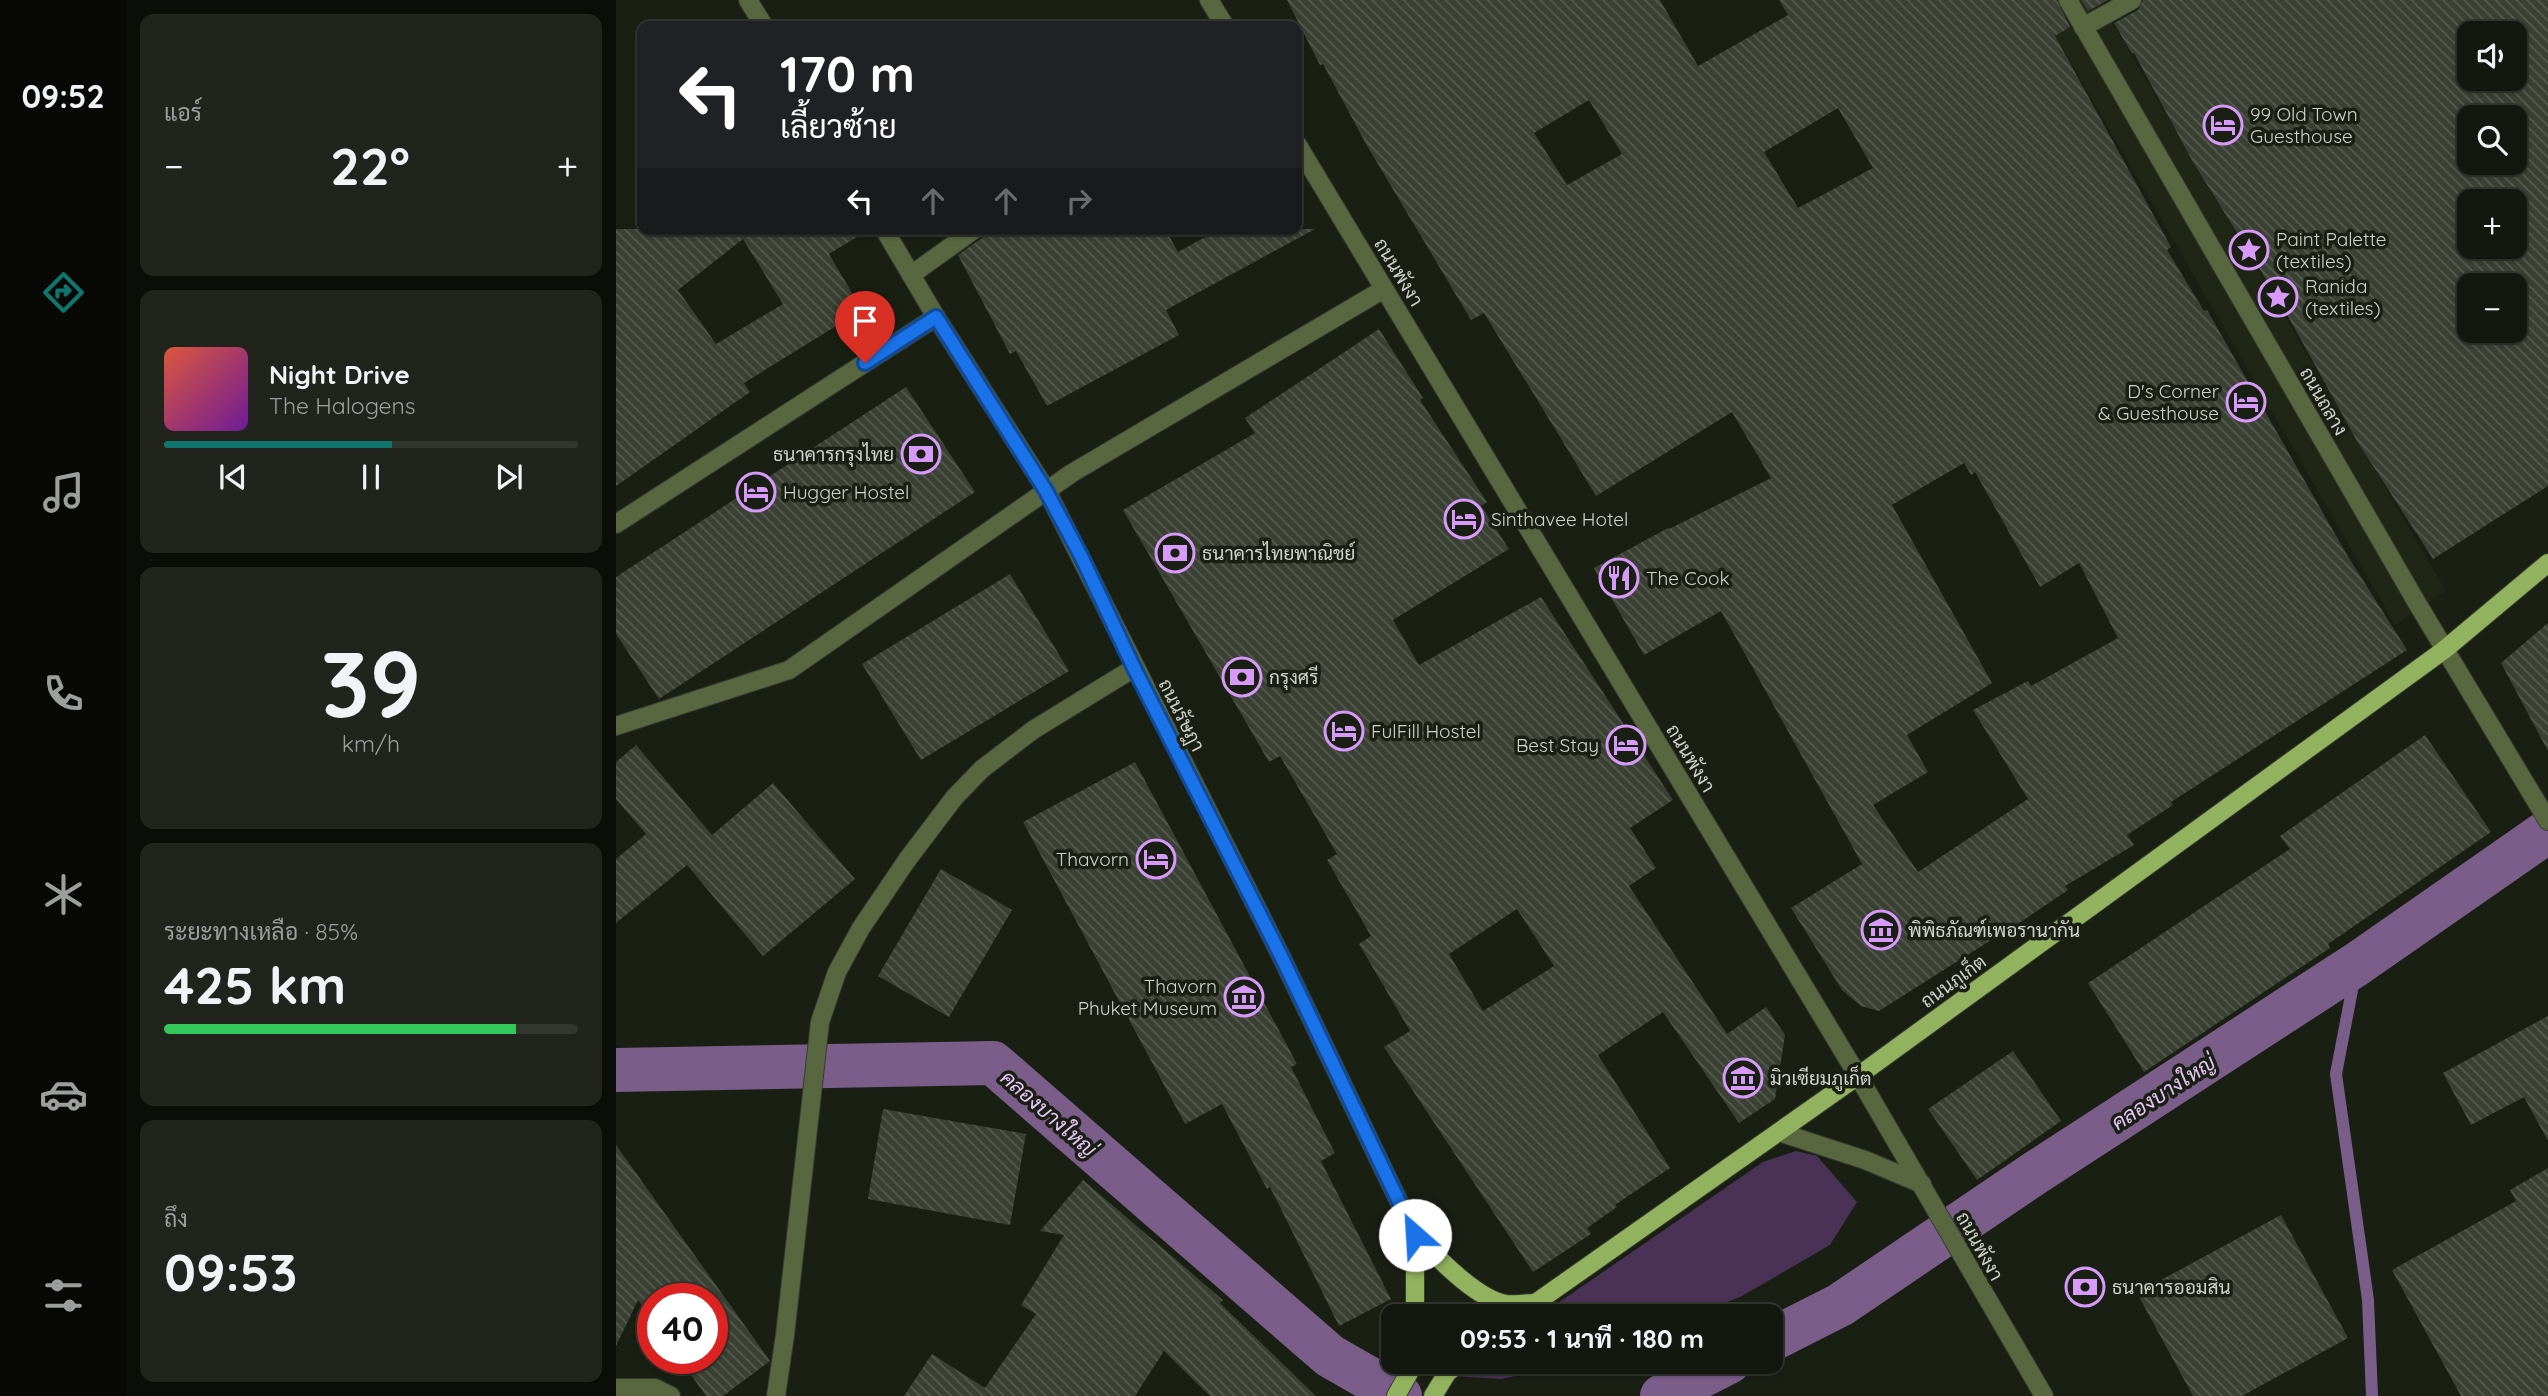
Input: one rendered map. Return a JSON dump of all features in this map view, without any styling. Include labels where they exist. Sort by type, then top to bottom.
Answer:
[{"type":"main road","name":"ถนนภูเก็ต","points":[[1534,1303],[1858,1076],[2444,650],[2548,563]]},
{"type":"main road","name":"ถนนรัษฎา","points":[[1415,1235],[1455,1274],[1480,1292],[1505,1304],[1534,1303]]},
{"type":"main road","name":"ถนนรัษฎา","points":[[1415,1235],[1415,1304]]},
{"type":"main road","points":[[1395,1396],[1408,1374]]},
{"type":"main road","points":[[1433,1396],[1449,1374]]},
{"type":"street","points":[[748,0],[761,21]]},
{"type":"street","points":[[1209,0],[1222,21]]},
{"type":"street","name":"ถนนถลาง","points":[[2067,0],[2444,650],[2548,821]]},
{"type":"street","points":[[2083,27],[2132,0]]},
{"type":"street","name":"ถนนพังงา","points":[[1302,152],[1858,1076],[2044,1396]]},
{"type":"street","name":"ถนนรัษฎา","points":[[888,235],[1046,491],[1280,954],[1415,1235]]},
{"type":"street","points":[[911,275],[967,235]]},
{"type":"street","points":[[616,726],[789,670],[1046,491],[1384,289]]},
{"type":"street","points":[[616,524],[936,317]]},
{"type":"street","points":[[776,1396],[812,1108],[820,1022],[837,972],[861,928],[954,797],[982,769],[1033,730],[1134,668]]},
{"type":"street","points":[[1779,1132],[1865,1160],[1922,1184]]},
{"type":"street","points":[[616,1388],[655,1388],[671,1396]]},
{"type":"shaded area","points":[[2035,0],[2099,0],[2446,591],[2395,625]]},
{"type":"shaded area","points":[[1796,1151],[1817,1156],[1857,1202],[1830,1245],[1742,1296],[1723,1304],[1556,1304],[1763,1162]]},
{"type":"shaded area","points":[[1455,1374],[1525,1374],[1501,1379],[1452,1376]]},
{"type":"building","points":[[1287,0],[1660,0],[1698,66],[1788,15],[1779,0],[2057,0],[2070,27],[2055,36],[2171,247],[2167,250],[2204,311],[2207,310],[2347,555],[2407,650],[2171,802],[2173,805],[2127,835],[2134,845],[2065,886],[2068,890],[2000,936],[1879,1011],[1861,1006],[1842,990],[1791,908],[1862,864],[1721,611],[1644,655],[1594,568],[1668,528],[1771,478],[1732,412],[1596,496],[1484,313],[1471,320],[1366,144],[1323,64],[1320,65],[1302,30],[1302,21],[1298,21]],"holes":[[[1589,100],[1622,154],[1567,185],[1534,133]],[[1838,108],[1873,168],[1798,208],[1764,152]],[[1964,463],[1971,475],[1975,472],[2040,587],[2079,563],[2118,638],[2031,686],[2028,681],[1973,710],[2028,799],[1918,872],[1873,805],[1928,772],[1907,735],[1992,683],[1892,505]]]},
{"type":"building","points":[[2081,0],[2108,0],[2088,11]]},
{"type":"building","points":[[2143,0],[2548,0],[2548,486],[2433,559],[2357,441],[2280,302],[2193,162],[2134,53],[2132,54],[2114,23],[2138,10]]},
{"type":"building","points":[[616,229],[637,229],[637,235],[860,235],[829,254],[862,310],[744,383],[750,392],[616,486]],"holes":[[[743,239],[783,304],[716,344],[678,290]]]},
{"type":"building","points":[[1302,229],[1315,229],[1166,310],[1179,335],[1047,406],[1016,351],[1010,354],[958,255],[983,235],[1168,235],[1178,252],[1209,235],[1302,235]]},
{"type":"building","points":[[1379,329],[1423,398],[1420,400],[1487,502],[1481,506],[1509,549],[1393,620],[1419,665],[1541,597],[1673,800],[1630,828],[1656,868],[1629,886],[1727,1034],[1766,1007],[1785,1035],[1775,1099],[1739,1123],[1663,1012],[1598,1055],[1670,1168],[1615,1205],[1617,1207],[1587,1228],[1591,1234],[1533,1272],[1384,1047],[1410,1031],[1359,944],[1371,936],[1327,860],[1337,854],[1280,756],[1269,762],[1123,510],[1255,433],[1245,418]],"holes":[[[1517,909],[1554,966],[1483,1011],[1449,954]]]},
{"type":"building","points":[[906,387],[975,492],[659,699],[616,634],[616,577]]},
{"type":"building","points":[[1010,574],[1069,671],[921,760],[862,664]]},
{"type":"building","points":[[2548,623],[2548,751],[2501,663]]},
{"type":"building","points":[[2425,735],[2491,832],[2328,944],[2330,948],[2144,1072],[2088,983],[2290,849],[2280,836]]},
{"type":"building","points":[[636,745],[712,835],[773,783],[855,879],[763,956],[687,865],[616,923],[616,859],[646,834],[616,799],[616,762]]},
{"type":"building","points":[[1135,762],[1297,1064],[1291,1067],[1335,1153],[1321,1161],[1391,1299],[1339,1326],[1270,1187],[1267,1189],[1222,1104],[1185,1124],[1023,822]]},
{"type":"building","points":[[941,869],[1012,910],[949,1017],[878,976]]},
{"type":"building","points":[[2548,1016],[2548,1141],[2524,1097],[2471,1125],[2443,1073]]},
{"type":"building","points":[[2013,1051],[2061,1121],[1977,1180],[1928,1109]]},
{"type":"building","points":[[883,1109],[1026,1134],[1010,1225],[868,1199]]},
{"type":"building","points":[[616,1145],[714,1283],[637,1283],[637,1302],[616,1346]]},
{"type":"building","points":[[2548,1168],[2548,1396],[2461,1396],[2392,1270],[2516,1201],[2510,1190]]},
{"type":"building","points":[[1083,1180],[1223,1300],[1220,1303],[1316,1396],[1210,1396],[1164,1351],[1135,1396],[904,1396],[932,1354],[985,1388],[1036,1314],[1021,1305],[1064,1235],[1040,1231]]},
{"type":"building","points":[[2281,1215],[2348,1338],[2242,1396],[2193,1396],[2137,1293]]},
{"type":"building","points":[[728,1302],[770,1361],[723,1396],[706,1396],[690,1374],[728,1374]]},
{"type":"waterway","name":"คลองบางใหญ่","points":[[1783,1334],[1840,1305],[2035,1173],[2357,964],[2548,831]]},
{"type":"waterway","points":[[2357,964],[2336,1074],[2368,1300],[2372,1396]]},
{"type":"waterway","name":"คลองบางใหญ่","points":[[616,1070],[993,1063],[1330,1356],[1400,1396]]},
{"type":"waterway","name":"คลองบางใหญ่","points":[[1662,1396],[1705,1374]]},
{"type":"place","name":"99 Old Town Guesthouse","points":[[2223,125]]},
{"type":"place","name":"Paint Palette (textiles)","points":[[2249,250]]},
{"type":"place","name":"Ranida (textiles)","points":[[2278,297]]},
{"type":"place","name":"D's Corner & Guesthouse","points":[[2246,402]]},
{"type":"place","name":"ธนาคารกรุงไทย","points":[[921,454]]},
{"type":"place","name":"Hugger Hostel","points":[[756,492]]},
{"type":"place","name":"Sinthavee Hotel","points":[[1464,519]]},
{"type":"place","name":"ธนาคารไทยพาณิชย์","points":[[1175,553]]},
{"type":"place","name":"The Cook","points":[[1619,578]]},
{"type":"place","name":"กรุงศรี","points":[[1242,677]]},
{"type":"place","name":"FulFill Hostel","points":[[1344,731]]},
{"type":"place","name":"Best Stay","points":[[1626,745]]},
{"type":"place","name":"Thavorn","points":[[1156,859]]},
{"type":"place","name":"พิพิธภัณฑ์เพอรานากัน","points":[[1881,930]]},
{"type":"place","name":"Thavorn Phuket Museum","points":[[1244,997]]},
{"type":"place","name":"มิวเซียมภูเก็ต","points":[[1743,1078]]},
{"type":"place","name":"ธนาคารออมสิน","points":[[2085,1287]]},
{"type":"route","points":[[865,363],[936,317],[1046,491],[1280,954],[1415,1235]]}]
